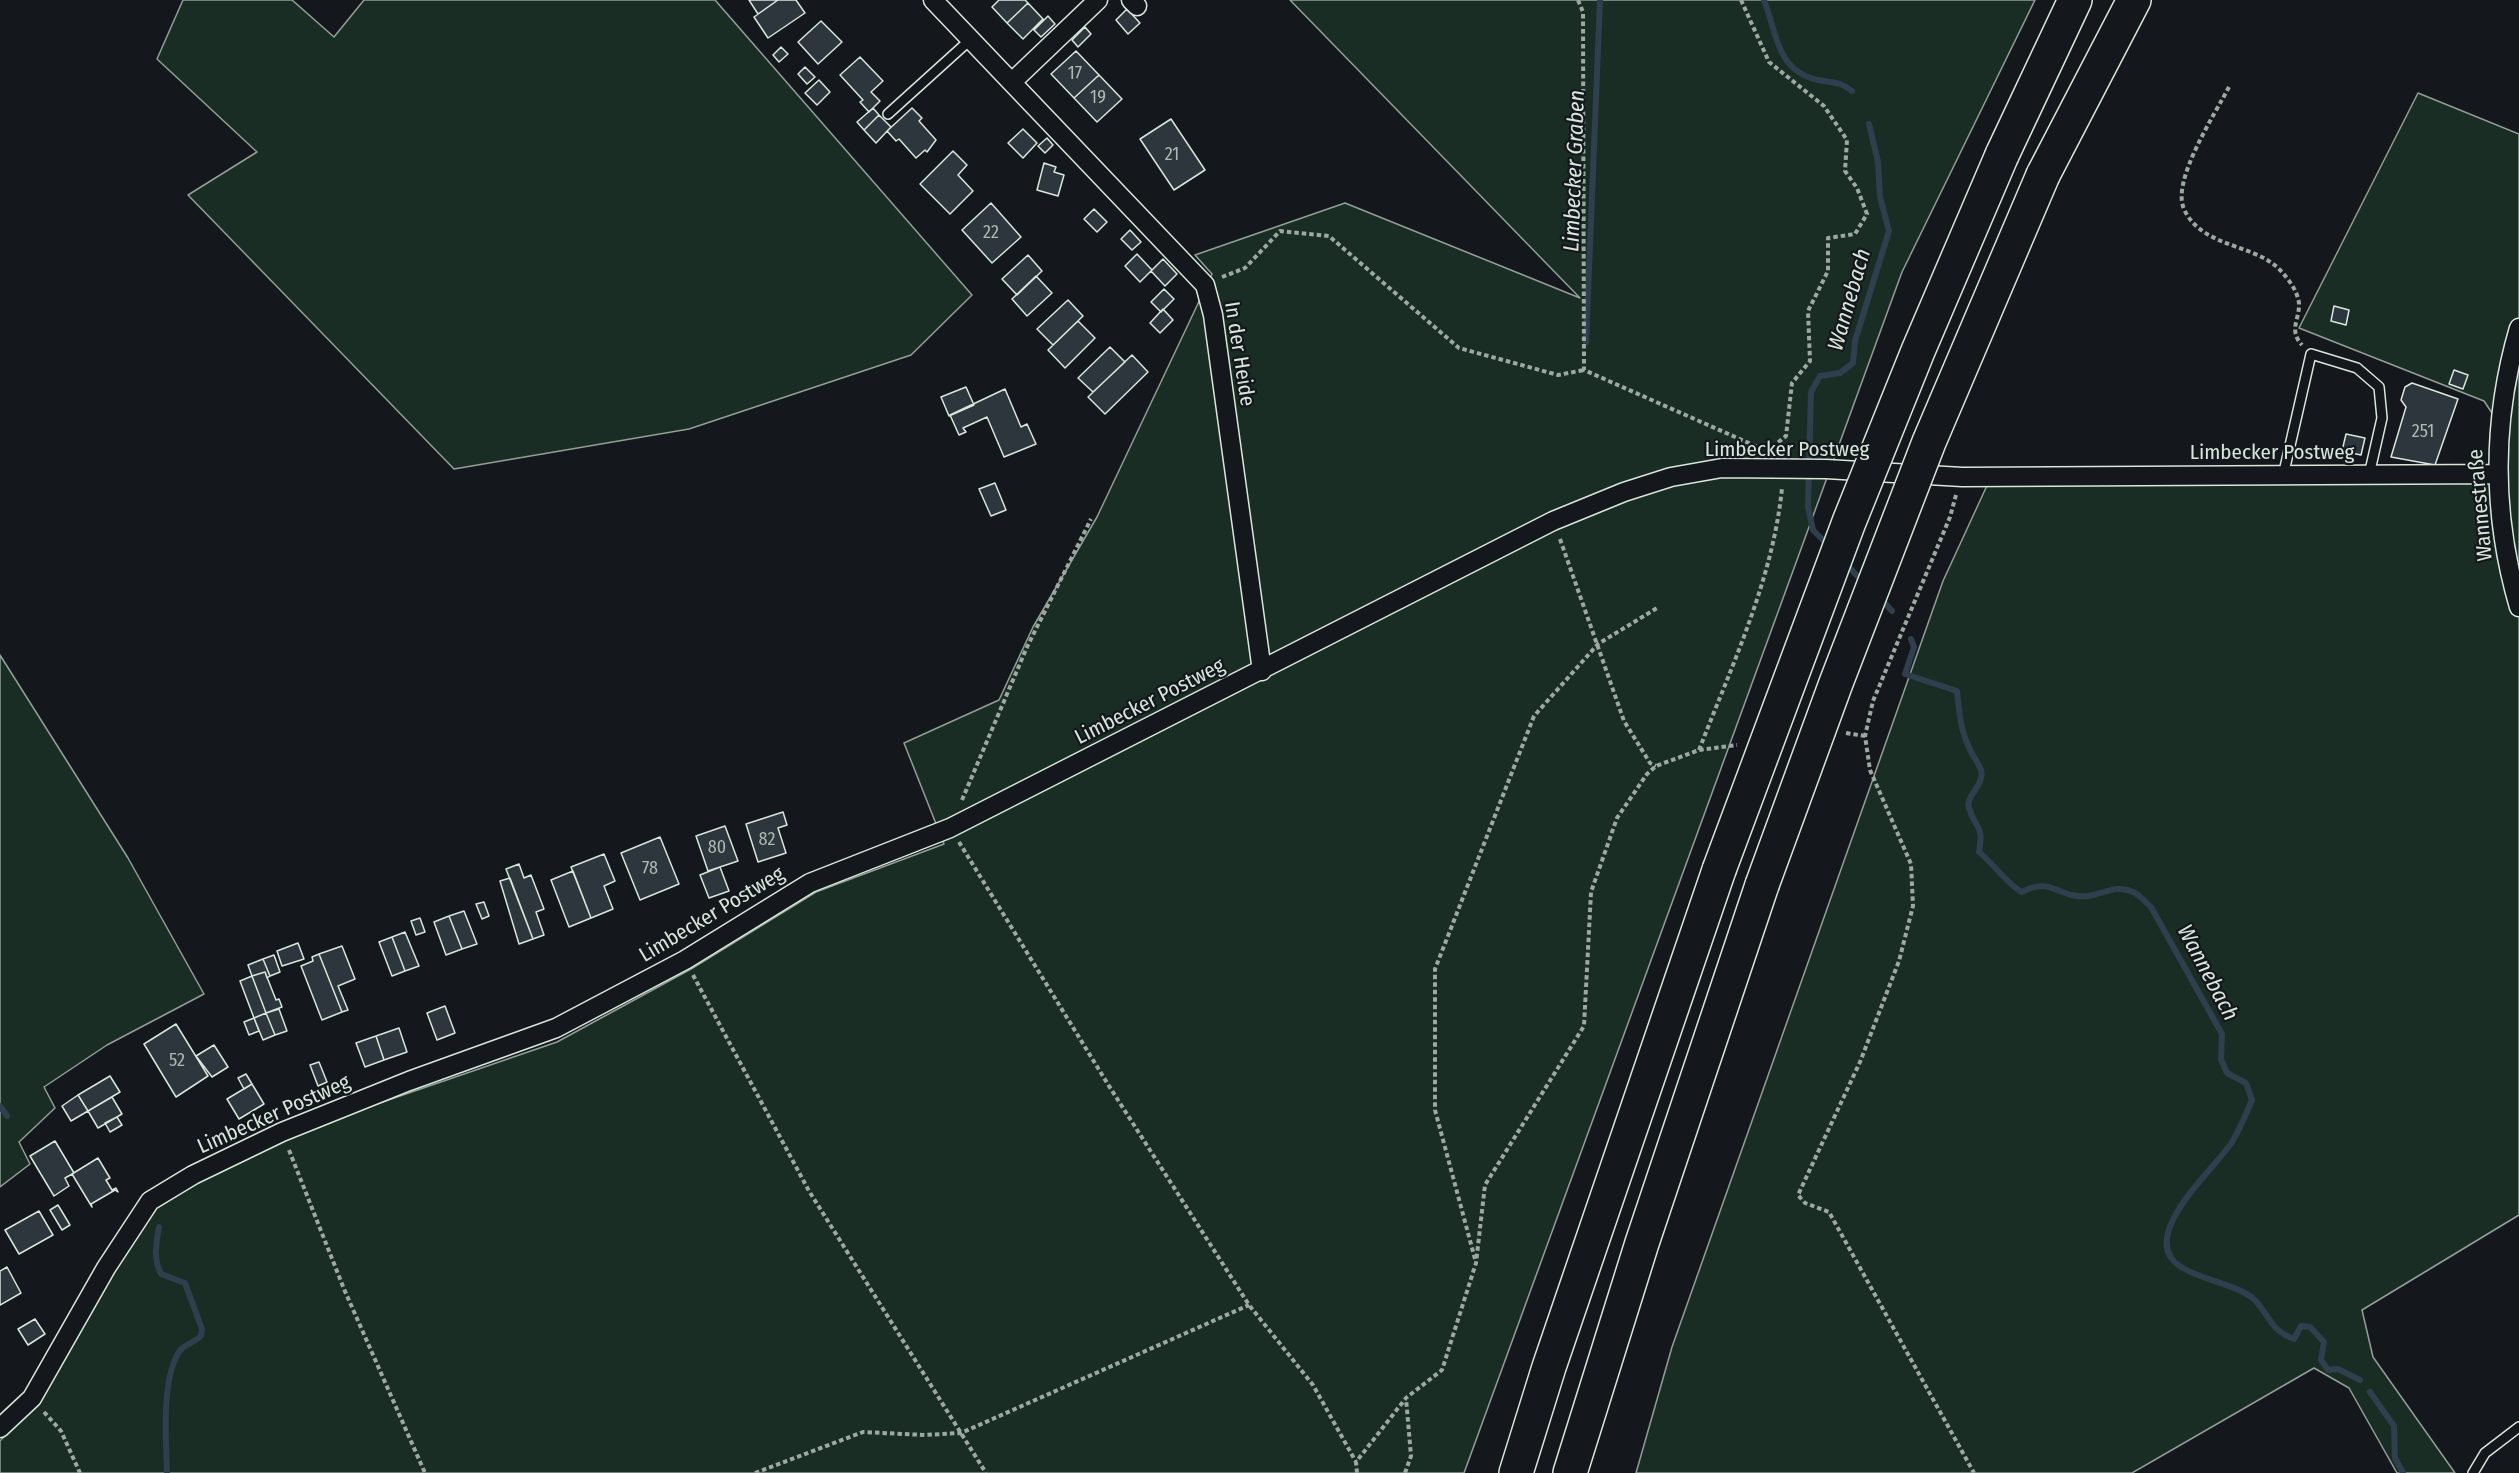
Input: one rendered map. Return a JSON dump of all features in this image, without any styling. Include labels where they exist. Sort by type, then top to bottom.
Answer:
[{"type":"highway","points":[[1516,1473],[1549,1367],[1719,870],[1849,522],[1918,351],[2002,155],[2075,0]]},
{"type":"highway","points":[[1570,1473],[1642,1243],[1762,885],[1929,442],[2043,175],[2134,0]]},
{"type":"street","name":"In der Heide","points":[[933,0],[1205,285],[1213,315],[1262,671]]},
{"type":"street","points":[[1012,82],[1098,0]]},
{"type":"street","name":"Wannestraße","points":[[2519,328],[2506,380],[2500,420],[2497,474],[2512,582],[2519,607]]},
{"type":"street","name":"Limbecker Postweg","points":[[0,1428],[32,1398],[106,1268],[150,1201],[193,1175],[282,1132],[556,1028],[685,960],[810,883],[950,828],[1553,521],[1624,492],[1671,477],[1722,468],[1826,469],[1962,477],[2497,474]]},
{"type":"lane","points":[[888,114],[971,39]]},
{"type":"lane","points":[[2283,476],[2310,354],[2357,368],[2379,387],[2382,418],[2369,476]]},
{"type":"lane","points":[[2473,1473],[2485,1453],[2519,1427]]},
{"type":"path","points":[[1578,0],[1583,12],[1584,370]]},
{"type":"path","points":[[1741,0],[1768,62],[1824,106],[1847,140],[1845,171],[1857,188],[1867,214],[1855,234],[1828,238],[1828,271],[1808,311],[1810,362],[1792,383],[1786,436],[1767,451]]},
{"type":"path","points":[[2229,87],[2190,163],[2181,191],[2183,208],[2199,230],[2276,266],[2293,284],[2299,304],[2294,323],[2297,340],[2310,354]]},
{"type":"path","points":[[1205,285],[1245,268],[1280,231],[1329,236],[1459,348],[1558,375],[1584,370],[1767,451],[1787,469],[1775,540],[1749,622],[1699,750]]},
{"type":"path","points":[[1962,477],[1950,517],[1873,701],[1865,736],[1870,770],[1911,864],[1913,906],[1899,961],[1864,1052],[1798,1195],[1805,1203],[1829,1212],[1974,1473]]},
{"type":"path","points":[[1091,519],[1027,647],[950,828],[1109,1086],[1249,1305],[1313,1385],[1356,1462],[1357,1473]]},
{"type":"path","points":[[1553,521],[1624,721],[1650,763],[1656,766]]},
{"type":"path","points":[[1476,1263],[1435,1110],[1435,969],[1534,716],[1598,644],[1657,608]]},
{"type":"path","points":[[1839,732],[1865,736]]},
{"type":"path","points":[[1356,1462],[1406,1398],[1442,1370],[1476,1263],[1485,1185],[1584,1026],[1591,892],[1617,818],[1647,774],[1656,766],[1699,750],[1743,744]]},
{"type":"path","points":[[685,960],[809,1191],[986,1473]]},
{"type":"path","points":[[282,1132],[344,1289],[425,1473]]},
{"type":"path","points":[[755,1473],[863,1432],[925,1435],[961,1433],[1249,1305]]},
{"type":"path","points":[[32,1398],[61,1431],[80,1473]]},
{"type":"path","points":[[1405,1473],[1411,1456],[1406,1398]]},
{"type":"green space","points":[[183,0],[292,0],[334,37],[364,0],[715,0],[972,295],[911,355],[689,429],[454,469],[188,195],[257,152],[157,59]]},
{"type":"green space","points":[[1290,0],[2035,0],[1902,272],[1464,1473],[0,1473],[0,1441],[38,1399],[154,1202],[281,1137],[557,1042],[691,969],[816,892],[944,844],[904,743],[999,700],[1033,627],[1097,517],[1212,274],[1195,255],[1345,203],[1580,298]]},
{"type":"green space","points":[[2418,93],[2519,134],[2519,1215],[2362,1310],[2373,1357],[2455,1473],[2397,1473],[2349,1388],[2314,1368],[2132,1473],[1636,1473],[1672,1347],[1943,581],[1990,479],[2497,474],[2502,428],[2484,401],[2299,328]]},
{"type":"green space","points":[[0,655],[128,858],[204,994],[107,1045],[44,1087],[55,1108],[19,1142],[30,1164],[0,1187]]},
{"type":"building","points":[[749,0],[778,0],[758,14]]},
{"type":"building","points":[[778,0],[796,0],[805,13],[768,38],[754,17]]},
{"type":"building","points":[[999,0],[1025,0],[1028,3],[1007,23],[992,7]]},
{"type":"building","points":[[1028,3],[1043,19],[1023,39],[1007,23]]},
{"type":"building","points":[[1127,9],[1140,23],[1128,34],[1116,20]]},
{"type":"building","points":[[1048,16],[1055,24],[1041,37],[1034,30]]},
{"type":"building","points":[[821,21],[842,42],[818,64],[798,42]]},
{"type":"building","points":[[1085,27],[1091,34],[1078,47],[1072,40]]},
{"type":"building","points":[[781,47],[788,54],[779,62],[773,55]]},
{"type":"building","points":[[1076,51],[1099,75],[1074,98],[1051,74]]},
{"type":"building","points":[[860,57],[883,81],[871,92],[880,101],[869,112],[860,102],[863,100],[840,75]]},
{"type":"building","points":[[805,67],[815,77],[807,84],[798,74]]},
{"type":"building","points":[[1099,75],[1122,99],[1097,122],[1074,98]]},
{"type":"building","points":[[819,80],[830,92],[817,105],[805,93]]},
{"type":"building","points":[[873,108],[879,115],[864,130],[857,122]]},
{"type":"building","points":[[912,108],[922,118],[919,121],[936,140],[927,152],[925,150],[916,158],[899,139],[896,141],[887,131]]},
{"type":"building","points":[[879,115],[891,127],[876,143],[864,130]]},
{"type":"building","points":[[1171,119],[1205,170],[1174,190],[1140,139]]},
{"type":"building","points":[[1023,129],[1037,143],[1023,158],[1008,143]]},
{"type":"building","points":[[1047,138],[1053,145],[1045,153],[1038,146]]},
{"type":"building","points":[[953,151],[967,165],[958,175],[973,191],[950,214],[920,184]]},
{"type":"building","points":[[1044,163],[1056,167],[1054,172],[1064,175],[1058,196],[1037,190]]},
{"type":"building","points":[[991,203],[1021,237],[992,263],[962,230]]},
{"type":"building","points":[[1094,209],[1107,222],[1097,232],[1084,219]]},
{"type":"building","points":[[1130,230],[1141,242],[1132,250],[1121,239]]},
{"type":"building","points":[[1137,254],[1152,270],[1140,282],[1125,266]]},
{"type":"building","points":[[1028,255],[1042,271],[1017,295],[1002,279]]},
{"type":"building","points":[[1163,259],[1177,274],[1165,286],[1151,271]]},
{"type":"building","points":[[1036,276],[1052,293],[1027,316],[1012,299]]},
{"type":"building","points":[[1164,289],[1174,299],[1161,312],[1151,302]]},
{"type":"building","points":[[1068,300],[1083,316],[1053,345],[1037,329]]},
{"type":"building","points":[[2334,306],[2349,310],[2346,325],[2331,321]]},
{"type":"building","points":[[1163,309],[1173,320],[1160,333],[1150,323]]},
{"type":"building","points":[[1078,321],[1095,338],[1065,368],[1048,350]]},
{"type":"building","points":[[1110,347],[1125,362],[1093,392],[1078,378]]},
{"type":"building","points":[[1132,355],[1148,372],[1105,414],[1088,397]]},
{"type":"building","points":[[2454,370],[2468,375],[2463,389],[2449,384]]},
{"type":"building","points":[[2412,383],[2458,399],[2435,465],[2391,457],[2406,407],[2401,400],[2405,387]]},
{"type":"building","points":[[966,387],[974,405],[949,416],[941,397]]},
{"type":"building","points":[[1005,389],[1021,427],[1027,424],[1036,444],[1004,457],[987,417],[963,428],[966,432],[959,435],[950,415]]},
{"type":"building","points":[[2346,434],[2365,438],[2361,455],[2342,451]]},
{"type":"building","points":[[995,483],[1006,510],[991,516],[979,489]]},
{"type":"building","points":[[783,812],[787,825],[778,828],[786,853],[758,862],[746,824]]},
{"type":"building","points":[[725,826],[738,861],[708,871],[696,836]]},
{"type":"building","points":[[660,837],[679,884],[640,900],[621,853]]},
{"type":"building","points":[[604,854],[615,881],[604,886],[613,909],[591,918],[571,867]]},
{"type":"building","points":[[519,864],[524,878],[531,875],[544,909],[536,912],[544,935],[533,939],[506,869]]},
{"type":"building","points":[[720,867],[729,891],[709,898],[700,875]]},
{"type":"building","points":[[573,871],[591,918],[569,927],[551,880]]},
{"type":"building","points":[[510,878],[533,939],[519,944],[500,881]]},
{"type":"building","points":[[484,902],[489,916],[482,919],[476,904]]},
{"type":"building","points":[[464,911],[477,944],[462,949],[449,916]]},
{"type":"building","points":[[449,916],[462,949],[446,955],[434,922]]},
{"type":"building","points":[[420,918],[425,932],[416,935],[411,921]]},
{"type":"building","points":[[405,932],[419,966],[405,971],[392,937]]},
{"type":"building","points":[[392,937],[405,971],[392,976],[379,942]]},
{"type":"building","points":[[298,943],[304,959],[282,966],[277,951]]},
{"type":"building","points":[[342,946],[355,979],[338,986],[348,1010],[342,1012],[319,954]]},
{"type":"building","points":[[319,954],[342,1012],[322,1020],[301,966],[313,961],[312,957]]},
{"type":"building","points":[[274,955],[280,972],[270,976],[263,959]]},
{"type":"building","points":[[263,959],[270,976],[267,978],[265,972],[252,976],[248,965]]},
{"type":"building","points":[[265,972],[276,1000],[279,999],[282,1007],[266,1013],[252,976]]},
{"type":"building","points":[[252,976],[266,1013],[254,1018],[240,981]]},
{"type":"building","points":[[445,1006],[455,1033],[437,1040],[427,1013]]},
{"type":"building","points":[[279,1009],[287,1031],[275,1035],[266,1013]]},
{"type":"building","points":[[266,1013],[275,1035],[263,1040],[254,1018]]},
{"type":"building","points":[[254,1018],[259,1031],[249,1035],[244,1022]]},
{"type":"building","points":[[176,1024],[208,1076],[176,1097],[144,1044]]},
{"type":"building","points":[[399,1028],[407,1052],[384,1060],[376,1036]]},
{"type":"building","points":[[376,1036],[384,1060],[365,1067],[356,1043]]},
{"type":"building","points":[[214,1045],[228,1067],[212,1077],[196,1056]]},
{"type":"building","points":[[319,1062],[327,1082],[318,1086],[310,1065]]},
{"type":"building","points":[[246,1074],[252,1084],[244,1089],[238,1078]]},
{"type":"building","points":[[110,1076],[120,1092],[88,1111],[78,1095]]},
{"type":"building","points":[[252,1084],[264,1104],[239,1119],[227,1099]]},
{"type":"building","points":[[78,1095],[88,1111],[71,1121],[62,1106]]},
{"type":"building","points":[[112,1097],[122,1114],[98,1128],[88,1111]]},
{"type":"building","points":[[117,1117],[122,1125],[110,1132],[105,1123]]},
{"type":"building","points":[[55,1141],[74,1173],[65,1178],[69,1186],[54,1196],[30,1156]]},
{"type":"building","points":[[98,1158],[110,1178],[106,1180],[112,1190],[116,1188],[118,1192],[115,1190],[91,1204],[92,1207],[72,1174]]},
{"type":"building","points":[[58,1205],[70,1225],[62,1230],[50,1210]]},
{"type":"building","points":[[39,1211],[53,1235],[19,1254],[5,1230]]},
{"type":"building","points":[[7,1267],[21,1293],[0,1305],[0,1271]]},
{"type":"building","points":[[35,1319],[45,1334],[28,1345],[18,1329]]},
{"type":"waterway","name":"Limbecker Graben","points":[[1586,343],[1600,0]]},
{"type":"waterway","name":"Wannebach","points":[[1764,0],[1780,49],[1794,68],[1804,75],[1840,84],[1852,91]]},
{"type":"waterway","name":"Wannebach","points":[[1829,546],[1813,530],[1808,507],[1811,392],[1820,376],[1840,373],[1853,363],[1855,341],[1889,231],[1880,197],[1878,162],[1869,124]]},
{"type":"waterway","name":"Wannebach","points":[[1844,562],[1864,583]]},
{"type":"waterway","name":"Wannebach","points":[[1880,598],[1892,611]]},
{"type":"waterway","name":"Wannebach","points":[[1911,639],[1914,647],[1905,674],[1957,691],[1963,732],[1981,770],[1980,781],[1969,803],[1969,808],[1980,831],[1979,852],[2022,892],[2041,886],[2078,896],[2088,896],[2121,889],[2133,892],[2140,897],[2151,907],[2222,1034],[2221,1059],[2227,1073],[2246,1083],[2252,1100],[2243,1121],[2232,1142],[2196,1185],[2172,1221],[2167,1238],[2169,1254],[2188,1271],[2237,1289],[2253,1298],[2277,1329],[2285,1335],[2294,1339],[2301,1326],[2310,1327],[2324,1342],[2321,1360],[2328,1370],[2338,1369],[2360,1380]]},
{"type":"waterway","points":[[0,1106],[7,1116]]},
{"type":"waterway","points":[[159,1227],[156,1251],[158,1268],[161,1274],[185,1283],[202,1329],[201,1336],[179,1352],[169,1378],[166,1411],[167,1473]]},
{"type":"waterway","name":"Wannebach","points":[[2370,1392],[2394,1426],[2395,1458],[2403,1473]]}]
